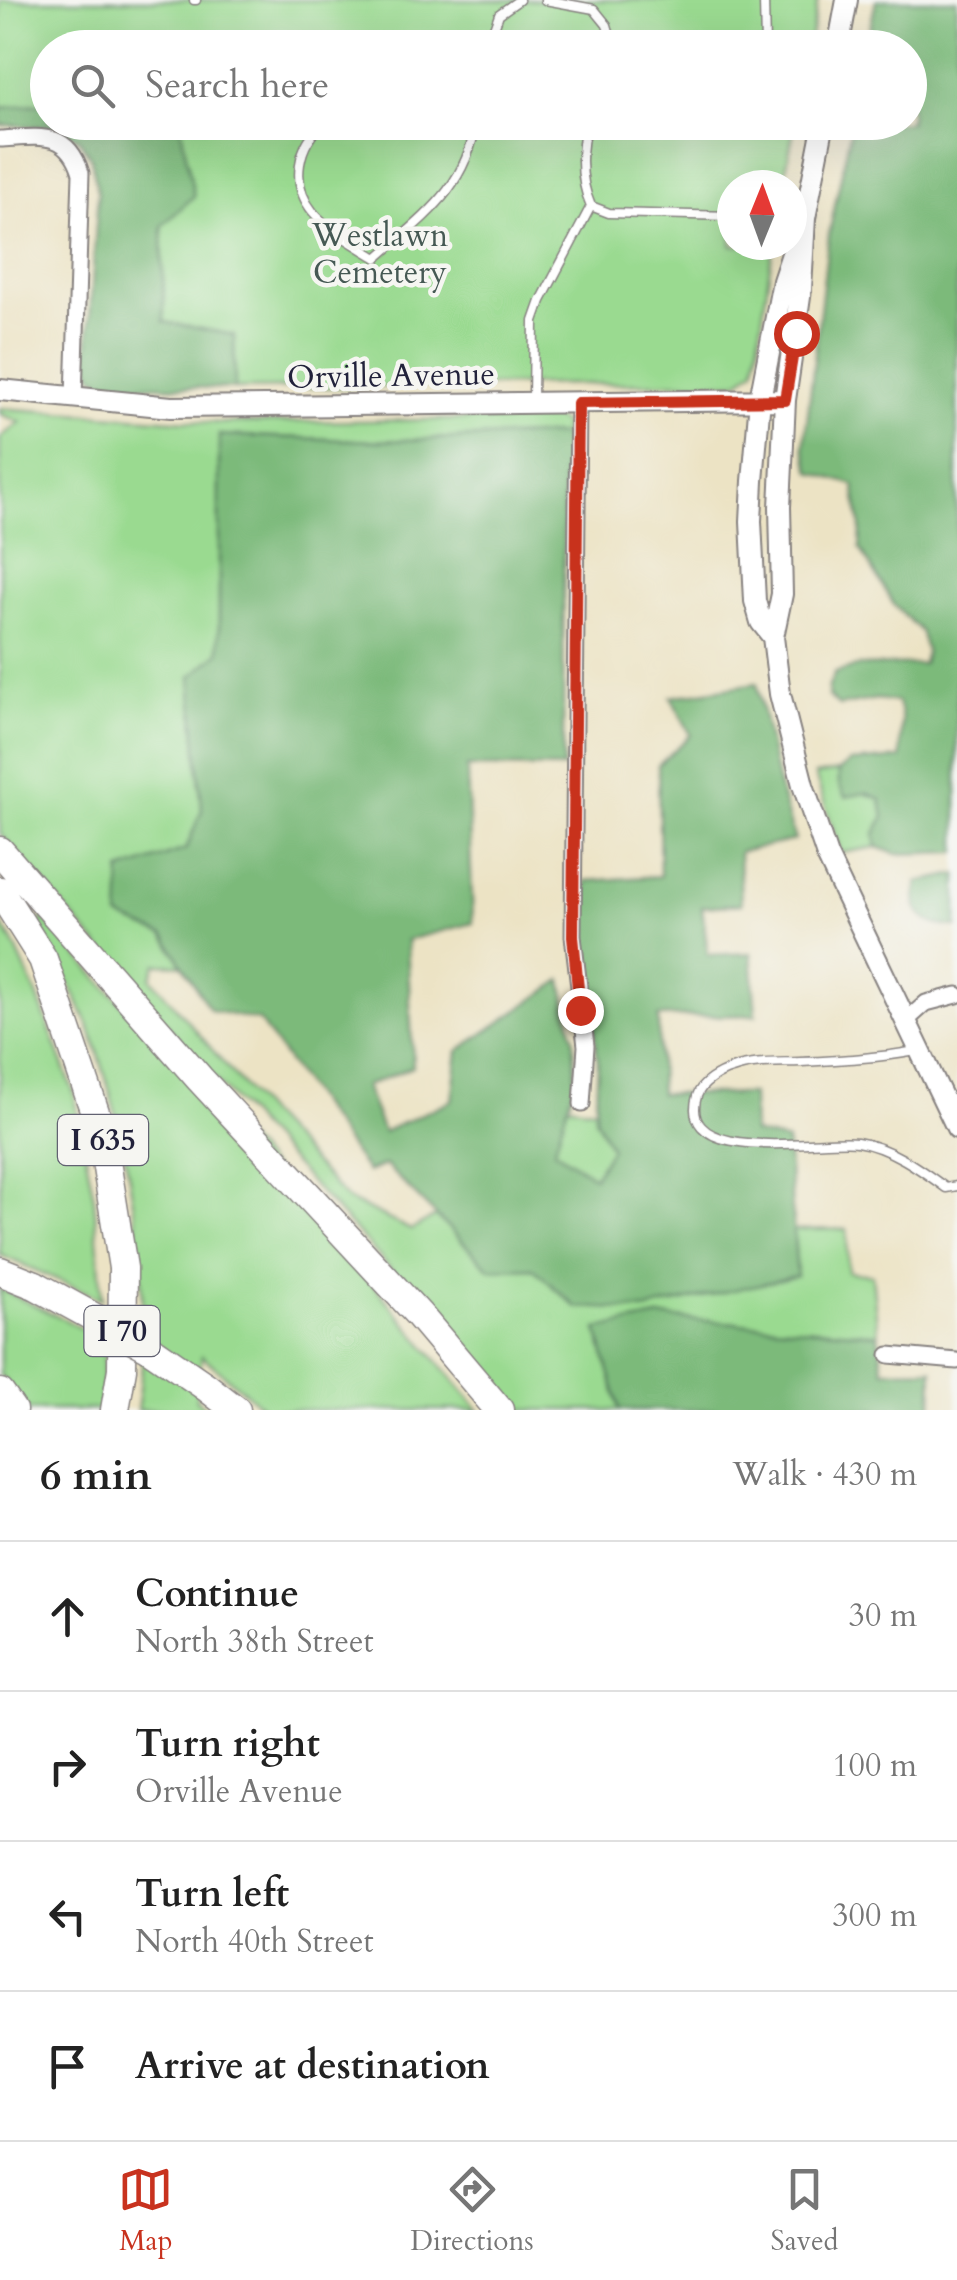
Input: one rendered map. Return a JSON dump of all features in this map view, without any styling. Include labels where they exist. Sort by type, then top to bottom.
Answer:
[{"type":"highway","points":[[0,851],[188,1066],[419,1315],[499,1410]]},
{"type":"highway","name":"I 635","points":[[0,891],[43,958],[101,1130],[123,1268],[122,1370],[115,1410]]},
{"type":"highway","name":"I 70","points":[[0,1271],[35,1285],[148,1346],[236,1410]]},
{"type":"highway","points":[[0,1393],[12,1410]]},
{"type":"main road","points":[[841,30],[847,0]]},
{"type":"main road","points":[[807,185],[819,140]]},
{"type":"main road","points":[[773,638],[754,601],[751,521],[760,400],[789,260]]},
{"type":"main road","points":[[800,260],[802,290],[785,400],[780,489],[782,594],[773,638],[780,694],[826,856],[957,1128]]},
{"type":"main road","name":"Orville Avenue","points":[[0,390],[171,406],[265,408],[785,400]]},
{"type":"street","points":[[0,139],[30,138]]},
{"type":"street","points":[[56,140],[76,156],[82,198],[74,398]]},
{"type":"street","points":[[578,403],[573,936],[586,1046],[582,1104]]},
{"type":"street","points":[[906,1020],[926,1003],[957,995]]},
{"type":"street","points":[[889,1355],[957,1361]]},
{"type":"lane","points":[[493,30],[500,14],[519,0]]},
{"type":"lane","points":[[546,0],[594,4],[609,30]]},
{"type":"lane","points":[[764,0],[765,30]]},
{"type":"lane","points":[[309,140],[299,172],[306,200],[324,222],[377,258],[452,188],[468,159],[472,140]]},
{"type":"lane","points":[[585,140],[582,171],[592,206],[609,212],[717,216]]},
{"type":"lane","points":[[533,403],[534,321],[541,300],[592,206]]},
{"type":"lane","points":[[921,1050],[872,1058],[733,1068],[706,1082],[697,1095],[696,1112],[708,1135],[787,1146],[856,1142],[890,1153],[946,1188],[957,1186]]},
{"type":"green space","points":[[0,0],[818,0],[812,30],[30,30],[30,105],[0,108]]},
{"type":"green space","points":[[876,0],[957,0],[957,852],[897,854],[877,847],[875,833],[884,818],[881,799],[866,793],[845,797],[839,771],[850,762],[901,758],[900,708],[897,702],[877,699],[839,706],[828,696],[835,673],[859,666],[923,664],[926,650],[920,631],[894,605],[860,548],[854,485],[811,472],[804,447],[829,234],[848,140],[927,140],[927,30],[870,30]]},
{"type":"green space","points":[[30,105],[30,126],[0,125],[0,108]]},
{"type":"green space","points":[[79,140],[183,140],[194,196],[162,226],[164,322],[234,335],[235,389],[107,384],[94,376],[87,363],[98,193],[91,158]]},
{"type":"green space","name":"Westlawn Cemetery","points":[[139,140],[792,140],[786,170],[717,170],[717,260],[771,260],[755,369],[738,382],[235,389],[234,335],[164,322],[162,226]]},
{"type":"green space","points":[[0,408],[220,423],[553,418],[563,423],[564,434],[379,441],[219,435],[219,654],[191,676],[202,810],[186,849],[122,871],[183,965],[156,964],[151,978],[268,1115],[348,1200],[411,1230],[436,1216],[490,1269],[533,1268],[576,1307],[644,1309],[797,1276],[794,1230],[847,1229],[848,1272],[872,1275],[878,1334],[659,1317],[597,1330],[620,1410],[514,1410],[459,1343],[212,1076],[0,833],[0,438],[20,422],[0,414]]},
{"type":"green space","points":[[564,434],[563,768],[467,767],[473,923],[407,940],[413,1067],[365,1086],[383,1132],[452,1100],[458,1051],[562,980],[574,1042],[575,1082],[554,1150],[594,1177],[611,1148],[595,1118],[598,1062],[585,957],[586,881],[660,876],[658,765],[691,735],[671,697],[757,683],[777,780],[795,840],[739,852],[741,904],[702,907],[708,955],[751,953],[756,1015],[658,1017],[660,1094],[752,1094],[753,1133],[787,1141],[797,1276],[644,1310],[576,1307],[533,1268],[490,1269],[385,1165],[367,1172],[259,1021],[210,1010],[165,936],[119,917],[121,871],[186,849],[202,810],[191,676],[219,653],[219,435],[379,441]]},
{"type":"green space","points":[[839,771],[839,784],[881,799],[884,818],[875,833],[877,847],[841,853],[815,775]]},
{"type":"green space","points":[[957,874],[957,927],[922,917],[916,903],[918,882]]},
{"type":"green space","points":[[42,917],[307,1206],[479,1410],[266,1410],[202,1356],[196,1400],[209,1410],[137,1410],[143,1322],[129,1180],[97,1049],[39,924]]},
{"type":"green space","points":[[0,922],[36,993],[74,1093],[94,1198],[102,1299],[0,1255]]},
{"type":"green space","points":[[568,1105],[595,1109],[595,1119],[611,1148],[594,1177],[554,1150]]},
{"type":"green space","points":[[0,1289],[105,1342],[101,1410],[28,1410],[0,1375]]},
{"type":"green space","points":[[659,1317],[878,1334],[883,1370],[933,1369],[932,1410],[620,1410],[597,1329]]},
{"type":"route","points":[[580,1010],[573,936],[578,403],[785,400],[796,333]]}]
